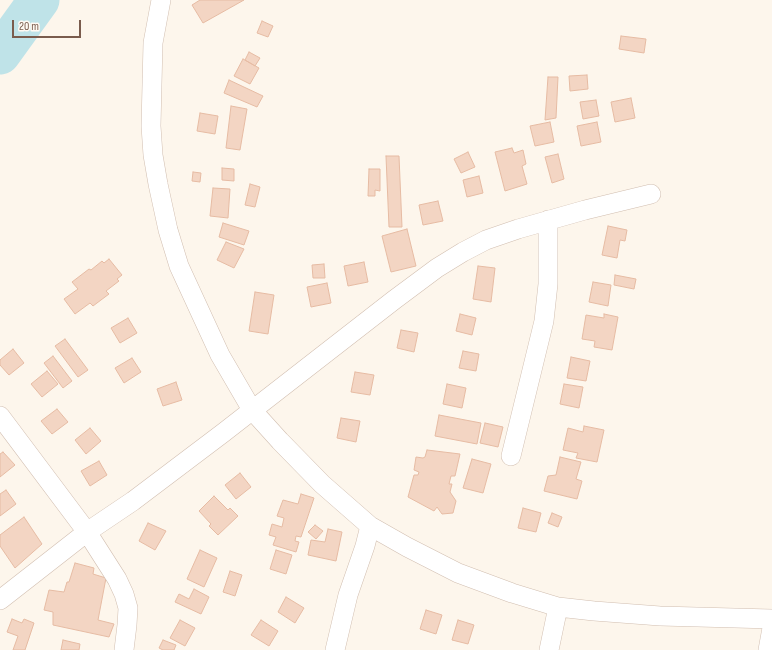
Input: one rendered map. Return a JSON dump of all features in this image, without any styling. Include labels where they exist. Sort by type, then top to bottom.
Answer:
[{"type":"street","points":[[161,0],[153,43],[151,126],[153,156],[168,230],[179,266],[220,355],[252,410],[322,484],[370,526],[407,547],[458,572],[512,593],[558,607],[660,616],[772,619]]},
{"type":"street","points":[[0,600],[87,532],[133,501],[437,268],[486,240],[548,220],[651,194]]},
{"type":"street","points":[[511,456],[544,321],[548,284],[548,220]]},
{"type":"street","points":[[0,416],[87,532],[117,579],[124,594],[128,608],[124,650]]},
{"type":"street","points":[[335,650],[348,594],[365,546],[370,526]]},
{"type":"street","points":[[549,650],[558,607]]},
{"type":"street","points":[[768,650],[772,628]]},
{"type":"building","points":[[200,0],[244,0],[203,23],[192,5]]},
{"type":"building","points":[[262,21],[273,26],[268,37],[257,33]]},
{"type":"building","points":[[621,36],[646,39],[644,53],[619,49]]},
{"type":"building","points":[[249,52],[260,58],[255,66],[245,60]]},
{"type":"building","points":[[243,59],[259,68],[250,84],[234,76]]},
{"type":"building","points":[[587,75],[588,89],[570,91],[569,76]]},
{"type":"building","points":[[548,77],[558,77],[556,118],[545,120]]},
{"type":"building","points":[[229,80],[263,96],[257,107],[224,93]]},
{"type":"building","points":[[631,98],[635,118],[615,122],[611,102]]},
{"type":"building","points":[[596,100],[599,116],[583,119],[580,102]]},
{"type":"building","points":[[231,106],[247,109],[240,150],[226,148]]},
{"type":"building","points":[[200,113],[218,116],[215,134],[197,131]]},
{"type":"building","points":[[550,122],[554,142],[535,146],[530,126]]},
{"type":"building","points":[[597,122],[601,142],[581,146],[577,126]]},
{"type":"building","points":[[512,148],[514,153],[523,150],[526,164],[522,166],[527,184],[505,191],[495,152]]},
{"type":"building","points":[[468,152],[475,167],[461,173],[454,159]]},
{"type":"building","points":[[558,154],[564,179],[552,183],[545,157]]},
{"type":"building","points":[[386,156],[399,156],[402,227],[389,227]]},
{"type":"building","points":[[222,168],[234,169],[234,181],[222,180]]},
{"type":"building","points":[[369,169],[380,169],[380,191],[375,190],[375,196],[368,196]]},
{"type":"building","points":[[193,172],[201,173],[200,182],[192,181]]},
{"type":"building","points":[[479,176],[483,193],[467,197],[463,180]]},
{"type":"building","points":[[250,184],[260,187],[255,207],[245,205]]},
{"type":"building","points":[[213,188],[230,189],[228,218],[210,216]]},
{"type":"building","points":[[438,201],[443,221],[423,225],[419,205]]},
{"type":"building","points":[[223,223],[249,231],[244,245],[219,237]]},
{"type":"building","points":[[608,226],[627,230],[625,241],[620,240],[617,258],[602,255]]},
{"type":"building","points":[[407,229],[416,266],[391,272],[382,236]]},
{"type":"building","points":[[226,242],[244,249],[234,268],[217,260]]},
{"type":"building","points":[[109,259],[122,275],[117,279],[119,281],[106,291],[109,294],[93,306],[90,303],[75,314],[64,299],[78,289],[72,282],[89,269],[91,270],[102,261],[104,263]]},
{"type":"building","points":[[364,262],[368,282],[348,286],[344,266]]},
{"type":"building","points":[[324,264],[325,278],[313,278],[312,265]]},
{"type":"building","points":[[478,266],[495,268],[491,302],[473,299]]},
{"type":"building","points":[[615,275],[636,279],[634,289],[614,285]]},
{"type":"building","points":[[593,282],[611,285],[608,306],[589,302]]},
{"type":"building","points":[[327,283],[331,303],[311,307],[307,287]]},
{"type":"building","points":[[255,292],[274,295],[268,334],[249,331]]},
{"type":"building","points":[[460,314],[476,318],[472,335],[456,331]]},
{"type":"building","points":[[604,314],[618,317],[612,350],[594,347],[595,341],[582,339],[586,315],[604,318]]},
{"type":"building","points":[[128,318],[137,333],[120,343],[111,328]]},
{"type":"building","points":[[401,330],[418,333],[414,352],[397,348]]},
{"type":"building","points":[[65,339],[88,370],[78,377],[55,346]]},
{"type":"building","points":[[13,349],[24,363],[9,375],[0,365],[0,360]]},
{"type":"building","points":[[463,351],[479,354],[476,371],[459,368]]},
{"type":"building","points":[[53,356],[72,381],[63,388],[44,363]]},
{"type":"building","points":[[571,357],[590,361],[586,381],[567,378]]},
{"type":"building","points":[[132,358],[141,372],[124,383],[115,368]]},
{"type":"building","points":[[47,371],[58,384],[42,397],[31,384]]},
{"type":"building","points":[[355,372],[374,375],[370,395],[351,392]]},
{"type":"building","points":[[176,382],[182,400],[163,406],[157,389]]},
{"type":"building","points":[[447,384],[466,388],[462,408],[443,404]]},
{"type":"building","points":[[564,384],[583,387],[579,408],[560,404]]},
{"type":"building","points":[[57,409],[68,422],[52,434],[41,421]]},
{"type":"building","points":[[439,415],[481,423],[477,444],[435,436]]},
{"type":"building","points":[[341,418],[360,421],[356,442],[337,438]]},
{"type":"building","points":[[485,423],[503,427],[498,447],[480,443]]},
{"type":"building","points":[[584,426],[604,430],[597,462],[576,458],[578,453],[563,450],[568,428],[583,432]]},
{"type":"building","points":[[90,428],[101,441],[86,454],[75,440]]},
{"type":"building","points":[[427,450],[460,454],[455,476],[451,476],[449,484],[452,484],[450,492],[456,501],[453,513],[442,514],[437,507],[434,511],[408,497],[414,475],[418,475],[419,472],[414,470],[416,457],[425,457]]},
{"type":"building","points":[[3,452],[15,465],[0,477],[0,454]]},
{"type":"building","points":[[560,457],[581,462],[576,479],[582,481],[577,499],[544,491],[548,476],[556,475]]},
{"type":"building","points":[[472,459],[491,464],[483,493],[463,488]]},
{"type":"building","points":[[99,461],[107,475],[90,486],[81,471]]},
{"type":"building","points":[[240,473],[251,487],[236,499],[225,485]]},
{"type":"building","points":[[6,490],[16,504],[0,516],[0,494]]},
{"type":"building","points":[[301,494],[314,498],[301,537],[296,536],[295,541],[299,542],[296,552],[273,545],[276,537],[269,535],[272,524],[282,527],[284,518],[277,516],[283,500],[298,504]]},
{"type":"building","points":[[214,496],[228,510],[230,508],[238,516],[218,535],[209,526],[211,524],[199,511]]},
{"type":"building","points":[[523,508],[541,513],[536,532],[518,528]]},
{"type":"building","points":[[552,513],[562,517],[558,527],[548,523]]},
{"type":"building","points":[[24,517],[42,544],[15,568],[0,546],[0,535]]},
{"type":"building","points":[[148,523],[166,531],[155,550],[139,541]]},
{"type":"building","points":[[315,525],[323,531],[316,539],[308,532]]},
{"type":"building","points":[[328,529],[342,532],[336,561],[308,555],[311,540],[325,542]]},
{"type":"building","points":[[200,550],[217,558],[204,587],[187,579]]},
{"type":"building","points":[[276,550],[292,555],[286,574],[270,569]]},
{"type":"building","points":[[75,563],[94,568],[93,574],[106,578],[98,620],[114,624],[109,637],[53,625],[53,612],[44,610],[49,590],[64,592]]},
{"type":"building","points":[[230,571],[242,575],[235,596],[223,592]]},
{"type":"building","points":[[194,589],[209,597],[201,614],[175,602],[179,594],[189,599]]},
{"type":"building","points":[[286,597],[304,608],[295,623],[278,612]]},
{"type":"building","points":[[426,610],[442,615],[436,634],[420,629]]},
{"type":"building","points":[[12,619],[22,623],[24,619],[34,623],[25,650],[13,650],[18,636],[7,632]]},
{"type":"building","points":[[180,620],[195,628],[185,646],[170,638]]},
{"type":"building","points":[[261,620],[278,631],[269,646],[251,635]]},
{"type":"building","points":[[458,620],[474,625],[468,644],[452,640]]},
{"type":"building","points":[[63,640],[80,644],[79,650],[61,650]]},
{"type":"building","points":[[163,640],[176,645],[174,650],[163,650],[159,648]]},
{"type":"waterway","points":[[0,54],[39,0]]}]
